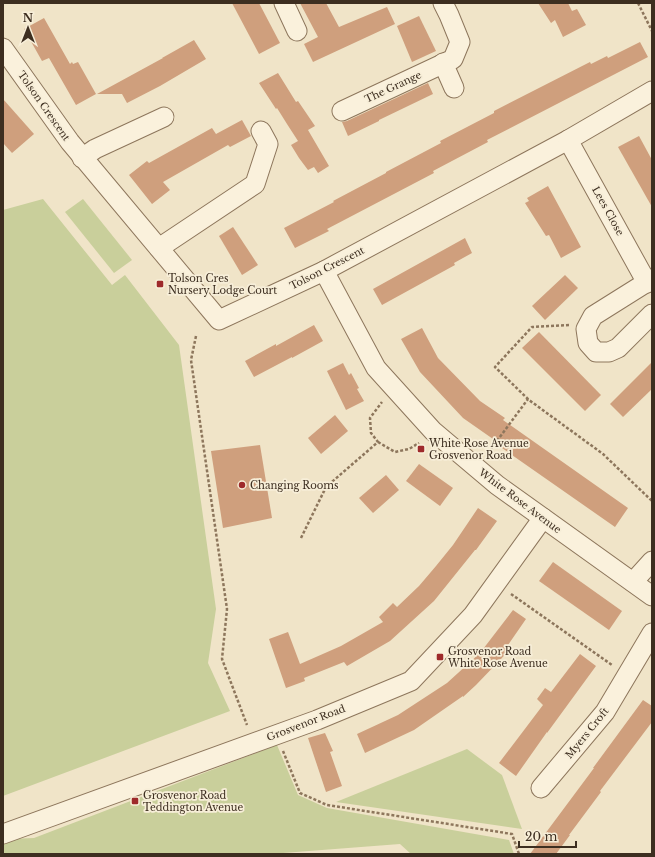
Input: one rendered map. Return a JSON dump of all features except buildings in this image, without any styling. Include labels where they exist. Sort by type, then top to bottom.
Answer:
[{"type":"street","points":[[284,3],[297,30]]},
{"type":"street","name":"The Grange","points":[[342,111],[453,59],[460,42],[443,3]]},
{"type":"street","name":"Tolson Crescent","points":[[3,48],[82,158],[219,320],[324,271],[568,140],[652,91]]},
{"type":"street","points":[[443,63],[454,88]]},
{"type":"street","points":[[82,158],[95,149],[116,129],[164,117]]},
{"type":"street","points":[[159,248],[255,184],[268,144],[262,131]]},
{"type":"street","name":"Lees Close","points":[[568,140],[650,281],[593,316],[589,323]]},
{"type":"street","name":"White Rose Avenue","points":[[324,271],[376,368],[432,429],[497,485],[652,596]]},
{"type":"street","points":[[589,323],[586,329],[588,343],[596,352],[609,352],[618,348],[652,314]]},
{"type":"street","name":"Grosvenor Road","points":[[3,834],[317,720],[411,681],[473,615],[543,518]]},
{"type":"street","points":[[633,582],[652,561]]},
{"type":"street","name":"Myers Croft","points":[[541,788],[605,712],[652,633]]},
{"type":"path","points":[[638,3],[652,31]]},
{"type":"path","points":[[589,323],[532,327],[495,367],[528,399],[603,454],[652,501]]},
{"type":"path","points":[[196,336],[191,360],[227,609],[222,659],[254,743]]},
{"type":"path","points":[[395,389],[380,404],[370,418],[371,433],[378,442],[394,452],[409,449],[421,442],[432,429]]},
{"type":"path","points":[[477,468],[528,399]]},
{"type":"path","points":[[301,538],[326,488],[378,442]]},
{"type":"path","points":[[496,583],[627,675]]},
{"type":"path","points":[[276,734],[300,793],[327,805],[512,834],[519,854]]},
{"type":"green space","points":[[43,199],[112,285],[125,275],[179,345],[216,609],[208,663],[230,711],[3,796],[3,210]]},
{"type":"green space","points":[[83,199],[132,260],[114,273],[65,212]]},
{"type":"green space","points":[[277,745],[298,795],[327,808],[509,840],[514,854],[411,854],[400,844],[270,854],[3,854],[3,842],[8,839],[34,838]]},
{"type":"green space","points":[[467,749],[502,775],[522,829],[336,802]]},
{"type":"place","name":"Tolson Cres Nursery Lodge Court","points":[[160,284]]},
{"type":"place","name":"White Rose Avenue Grosvenor Road","points":[[421,449]]},
{"type":"place","name":"Changing Rooms","points":[[242,485]]},
{"type":"place","name":"Grosvenor Road White Rose Avenue","points":[[440,657]]},
{"type":"place","name":"Grosvenor Road Teddington Avenue","points":[[135,801]]}]
